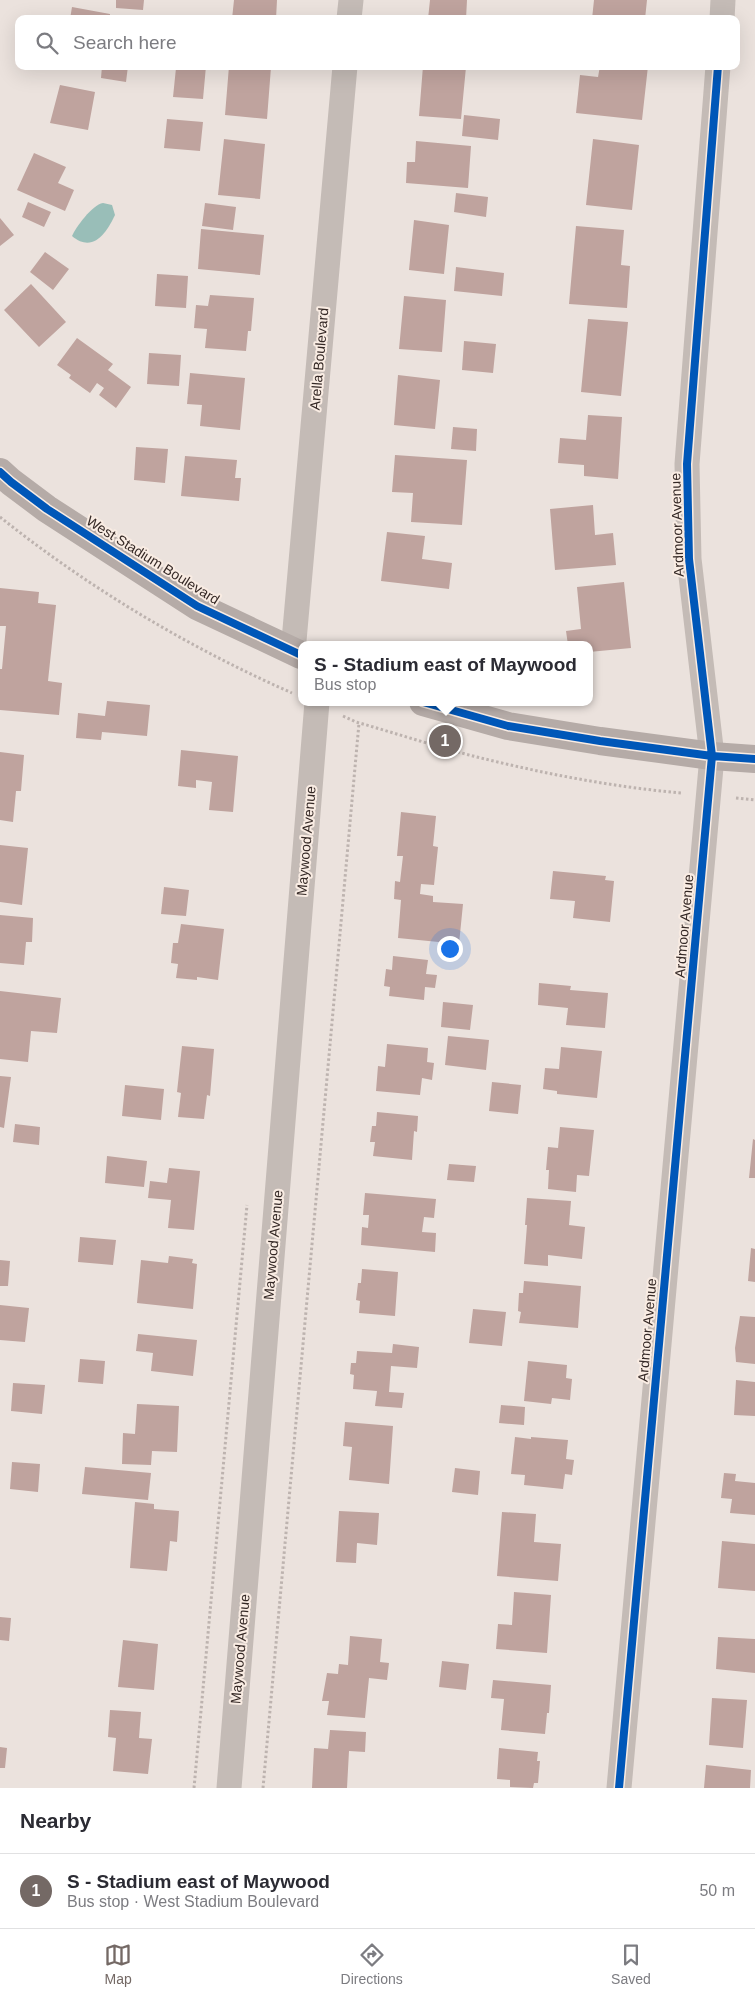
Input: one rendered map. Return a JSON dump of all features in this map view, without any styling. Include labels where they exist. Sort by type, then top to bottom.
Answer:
[{"type":"main road","name":"West Stadium Boulevard","points":[[0,472],[47,509],[197,606],[297,653]]},
{"type":"main road","points":[[437,706],[508,726],[600,742],[712,756],[755,759]]},
{"type":"street","points":[[349,15],[351,0]]},
{"type":"street","points":[[722,15],[723,0]]},
{"type":"street","name":"Arella Boulevard","points":[[297,653],[345,70]]},
{"type":"street","name":"Ardmoor Avenue","points":[[619,1788],[712,756],[689,559],[687,464],[718,70]]},
{"type":"street","name":"Maywood Avenue","points":[[229,1788],[317,706]]},
{"type":"path","points":[[0,517],[104,592],[172,634],[235,668],[293,694]]},
{"type":"path","points":[[323,706],[359,723],[466,754],[550,773],[638,789],[755,800]]},
{"type":"path","points":[[262,1788],[359,723]]},
{"type":"path","points":[[194,1788],[247,1201]]},
{"type":"water","points":[[103,203],[112,205],[115,215],[103,234],[93,242],[86,243],[72,236],[89,212]]},
{"type":"building","points":[[116,0],[144,0],[143,10],[116,8]]},
{"type":"building","points":[[234,0],[277,0],[276,15],[232,15]]},
{"type":"building","points":[[430,0],[467,0],[466,15],[428,15]]},
{"type":"building","points":[[594,0],[647,0],[645,15],[592,15]]},
{"type":"building","points":[[72,7],[110,14],[110,15],[71,15]]},
{"type":"building","points":[[102,70],[128,70],[126,82],[101,78]]},
{"type":"building","points":[[176,70],[206,70],[203,99],[173,97]]},
{"type":"building","points":[[229,70],[271,70],[267,119],[225,115]]},
{"type":"building","points":[[423,70],[466,70],[461,119],[419,116]]},
{"type":"building","points":[[599,70],[648,70],[642,120],[576,113],[580,75],[598,77]]},
{"type":"building","points":[[60,85],[95,92],[88,130],[50,123]]},
{"type":"building","points":[[464,115],[500,119],[498,140],[462,136]]},
{"type":"building","points":[[167,119],[203,122],[200,151],[164,148]]},
{"type":"building","points":[[224,139],[265,144],[260,199],[218,195]]},
{"type":"building","points":[[593,139],[639,145],[632,210],[586,205]]},
{"type":"building","points":[[416,141],[471,146],[468,188],[406,183],[407,162],[415,162]]},
{"type":"building","points":[[34,153],[66,167],[58,183],[74,190],[65,211],[17,190]]},
{"type":"building","points":[[456,193],[488,197],[486,217],[454,212]]},
{"type":"building","points":[[28,202],[51,212],[44,227],[22,217]]},
{"type":"building","points":[[205,203],[236,207],[233,230],[202,226]]},
{"type":"building","points":[[0,218],[14,235],[0,246]]},
{"type":"building","points":[[414,220],[449,225],[444,274],[409,270]]},
{"type":"building","points":[[576,226],[624,230],[621,265],[630,266],[627,308],[569,304]]},
{"type":"building","points":[[201,229],[264,235],[260,275],[198,269]]},
{"type":"building","points":[[45,252],[69,269],[53,290],[30,272]]},
{"type":"building","points":[[456,267],[504,273],[502,296],[454,291]]},
{"type":"building","points":[[157,274],[188,276],[186,308],[155,306]]},
{"type":"building","points":[[31,284],[66,322],[39,347],[4,310]]},
{"type":"building","points":[[210,295],[254,298],[251,331],[248,331],[246,351],[205,348],[207,329],[194,328],[196,305],[208,306]]},
{"type":"building","points":[[404,296],[446,300],[442,352],[399,349]]},
{"type":"building","points":[[588,319],[628,322],[621,396],[581,392]]},
{"type":"building","points":[[77,338],[113,364],[108,370],[131,387],[116,408],[99,395],[104,388],[97,383],[90,393],[69,378],[71,375],[57,365]]},
{"type":"building","points":[[464,341],[496,344],[493,373],[462,370]]},
{"type":"building","points":[[149,353],[181,355],[179,386],[147,384]]},
{"type":"building","points":[[190,373],[245,378],[240,430],[200,426],[202,405],[187,404]]},
{"type":"building","points":[[398,375],[440,380],[435,429],[394,425]]},
{"type":"building","points":[[588,415],[622,417],[618,479],[584,476],[584,465],[558,463],[560,438],[586,440]]},
{"type":"building","points":[[453,427],[477,429],[476,451],[451,449]]},
{"type":"building","points":[[136,447],[168,449],[165,483],[134,480]]},
{"type":"building","points":[[395,455],[467,460],[462,525],[411,522],[413,493],[392,492]]},
{"type":"building","points":[[185,456],[237,460],[235,478],[241,478],[239,501],[181,496]]},
{"type":"building","points":[[593,505],[595,535],[613,533],[616,565],[555,570],[550,509]]},
{"type":"building","points":[[387,532],[425,536],[422,559],[452,563],[449,589],[381,581]]},
{"type":"building","points":[[624,582],[631,648],[593,652],[593,641],[567,641],[566,631],[581,629],[577,587]]},
{"type":"building","points":[[0,588],[39,592],[38,603],[56,605],[48,681],[62,683],[59,715],[0,710],[0,669],[2,669],[6,626],[0,626]]},
{"type":"building","points":[[107,701],[150,705],[147,736],[102,732],[101,740],[76,738],[78,713],[105,716]]},
{"type":"building","points":[[181,750],[238,756],[233,812],[209,810],[212,782],[196,780],[196,788],[178,786]]},
{"type":"building","points":[[0,752],[24,755],[21,791],[16,791],[13,822],[0,820]]},
{"type":"building","points":[[401,812],[436,816],[433,846],[438,847],[434,885],[421,884],[420,894],[433,896],[433,902],[463,904],[459,944],[398,938],[401,900],[394,899],[395,881],[400,882],[403,856],[397,856]]},
{"type":"building","points":[[0,845],[28,848],[22,905],[0,902]]},
{"type":"building","points":[[553,871],[606,876],[605,880],[614,881],[610,922],[573,918],[575,901],[550,899]]},
{"type":"building","points":[[164,887],[189,890],[186,916],[161,914]]},
{"type":"building","points":[[0,915],[33,918],[32,942],[26,942],[24,965],[0,963]]},
{"type":"building","points":[[181,924],[224,929],[218,980],[197,977],[197,980],[176,978],[178,964],[171,963],[173,943],[178,943]]},
{"type":"building","points":[[393,956],[428,960],[426,974],[437,975],[435,988],[425,987],[424,1000],[389,996],[390,987],[384,986],[386,969],[392,970]]},
{"type":"building","points":[[539,983],[571,986],[570,990],[608,993],[605,1028],[566,1025],[568,1008],[538,1005]]},
{"type":"building","points":[[0,991],[61,998],[57,1033],[31,1031],[28,1062],[0,1059]]},
{"type":"building","points":[[443,1002],[473,1005],[470,1030],[441,1027]]},
{"type":"building","points":[[448,1036],[489,1040],[486,1070],[445,1065]]},
{"type":"building","points":[[387,1044],[428,1048],[427,1062],[434,1063],[432,1080],[422,1078],[420,1095],[376,1091],[378,1066],[385,1067]]},
{"type":"building","points":[[182,1046],[214,1049],[210,1096],[207,1095],[204,1119],[178,1117],[181,1093],[177,1092]]},
{"type":"building","points":[[561,1047],[602,1051],[597,1098],[557,1094],[557,1091],[543,1089],[545,1068],[559,1069]]},
{"type":"building","points":[[0,1076],[11,1077],[4,1128],[0,1127]]},
{"type":"building","points":[[492,1082],[521,1085],[518,1114],[489,1111]]},
{"type":"building","points":[[125,1085],[164,1089],[161,1120],[122,1116]]},
{"type":"building","points":[[377,1112],[418,1116],[417,1132],[414,1131],[412,1160],[373,1156],[375,1142],[370,1142],[372,1126],[376,1126]]},
{"type":"building","points":[[15,1124],[40,1127],[39,1145],[13,1142]]},
{"type":"building","points":[[560,1127],[594,1130],[589,1176],[577,1175],[576,1192],[548,1189],[549,1170],[546,1170],[548,1147],[558,1148]]},
{"type":"building","points":[[753,1139],[755,1140],[755,1178],[749,1178]]},
{"type":"building","points":[[107,1156],[147,1161],[144,1187],[105,1183]]},
{"type":"building","points":[[449,1164],[476,1166],[474,1182],[447,1180]]},
{"type":"building","points":[[169,1168],[200,1171],[194,1230],[168,1228],[171,1200],[148,1198],[150,1181],[167,1183]]},
{"type":"building","points":[[365,1193],[436,1199],[434,1218],[424,1217],[422,1232],[436,1233],[435,1252],[361,1245],[362,1227],[368,1228],[369,1215],[363,1215]]},
{"type":"building","points":[[527,1198],[571,1201],[569,1225],[585,1227],[582,1259],[548,1255],[548,1266],[524,1264]]},
{"type":"building","points":[[80,1237],[116,1240],[113,1265],[78,1262]]},
{"type":"building","points":[[751,1248],[755,1249],[755,1282],[748,1281]]},
{"type":"building","points":[[169,1256],[193,1259],[192,1263],[197,1264],[193,1309],[137,1303],[141,1260],[168,1263]]},
{"type":"building","points":[[0,1260],[10,1261],[8,1286],[0,1286]]},
{"type":"building","points":[[362,1269],[398,1272],[395,1316],[359,1313],[360,1301],[356,1300],[358,1283],[361,1283]]},
{"type":"building","points":[[524,1281],[581,1286],[578,1328],[519,1323],[521,1312],[518,1311],[519,1293],[523,1293]]},
{"type":"building","points":[[0,1305],[29,1308],[25,1342],[0,1340]]},
{"type":"building","points":[[473,1309],[506,1312],[502,1346],[469,1343]]},
{"type":"building","points":[[740,1316],[755,1317],[755,1364],[736,1362],[735,1348]]},
{"type":"building","points":[[138,1334],[197,1340],[193,1376],[151,1371],[153,1353],[136,1351]]},
{"type":"building","points":[[393,1344],[419,1347],[417,1368],[391,1366],[389,1392],[404,1393],[402,1408],[375,1406],[377,1391],[353,1389],[354,1375],[350,1374],[351,1363],[356,1363],[357,1351],[392,1353]]},
{"type":"building","points":[[80,1359],[105,1361],[103,1384],[78,1382]]},
{"type":"building","points":[[528,1361],[567,1365],[566,1378],[572,1379],[570,1400],[552,1398],[551,1404],[524,1401]]},
{"type":"building","points":[[736,1380],[755,1382],[755,1416],[734,1415]]},
{"type":"building","points":[[13,1383],[45,1385],[42,1414],[11,1411]]},
{"type":"building","points":[[137,1404],[179,1406],[177,1452],[152,1451],[151,1465],[122,1464],[123,1433],[135,1434]]},
{"type":"building","points":[[501,1405],[525,1407],[524,1425],[499,1423]]},
{"type":"building","points":[[345,1422],[393,1426],[389,1484],[349,1480],[352,1447],[343,1446]]},
{"type":"building","points":[[515,1437],[568,1440],[566,1459],[574,1460],[572,1475],[565,1474],[563,1489],[524,1485],[525,1475],[511,1474]]},
{"type":"building","points":[[12,1462],[40,1464],[38,1492],[10,1489]]},
{"type":"building","points":[[85,1467],[151,1473],[148,1500],[82,1494]]},
{"type":"building","points":[[455,1468],[480,1471],[478,1495],[452,1492]]},
{"type":"building","points":[[724,1473],[736,1474],[735,1481],[755,1483],[755,1515],[730,1513],[732,1499],[721,1498]]},
{"type":"building","points":[[135,1502],[154,1504],[154,1509],[179,1511],[177,1542],[170,1541],[167,1571],[130,1568]]},
{"type":"building","points":[[339,1511],[379,1513],[377,1545],[357,1543],[356,1563],[336,1562]]},
{"type":"building","points":[[502,1512],[536,1514],[534,1542],[561,1544],[558,1581],[497,1576]]},
{"type":"building","points":[[722,1541],[755,1544],[755,1591],[718,1588]]},
{"type":"building","points":[[514,1592],[551,1595],[547,1653],[496,1649],[498,1624],[512,1625]]},
{"type":"building","points":[[0,1617],[11,1618],[9,1641],[0,1640]]},
{"type":"building","points":[[350,1636],[382,1639],[380,1662],[389,1663],[387,1680],[369,1678],[365,1718],[327,1715],[329,1701],[322,1701],[327,1673],[338,1674],[339,1664],[348,1665]]},
{"type":"building","points":[[718,1637],[755,1639],[755,1673],[716,1669]]},
{"type":"building","points":[[123,1640],[158,1644],[154,1690],[118,1687]]},
{"type":"building","points":[[442,1661],[469,1664],[466,1690],[439,1687]]},
{"type":"building","points":[[493,1680],[551,1685],[545,1734],[501,1730],[504,1699],[491,1698]]},
{"type":"building","points":[[712,1698],[747,1700],[743,1748],[709,1745]]},
{"type":"building","points":[[110,1710],[141,1712],[139,1738],[152,1739],[148,1774],[113,1771],[116,1738],[108,1737]]},
{"type":"building","points":[[330,1730],[366,1732],[365,1752],[349,1751],[347,1788],[312,1788],[314,1748],[328,1749]]},
{"type":"building","points":[[0,1747],[7,1748],[5,1768],[0,1768]]},
{"type":"building","points":[[499,1748],[538,1752],[537,1761],[540,1761],[538,1783],[534,1783],[533,1788],[510,1787],[510,1780],[497,1779]]},
{"type":"building","points":[[706,1765],[751,1770],[750,1788],[704,1788]]},
{"type":"cycle path","points":[[619,1788],[712,756],[689,559],[687,464],[718,70]]},
{"type":"cycle path","points":[[0,472],[47,509],[197,606],[298,654]]},
{"type":"cycle path","points":[[437,706],[508,726],[712,756],[755,759]]},
{"type":"place","name":"S - Stadium east of Maywood","points":[[445,741]]}]
